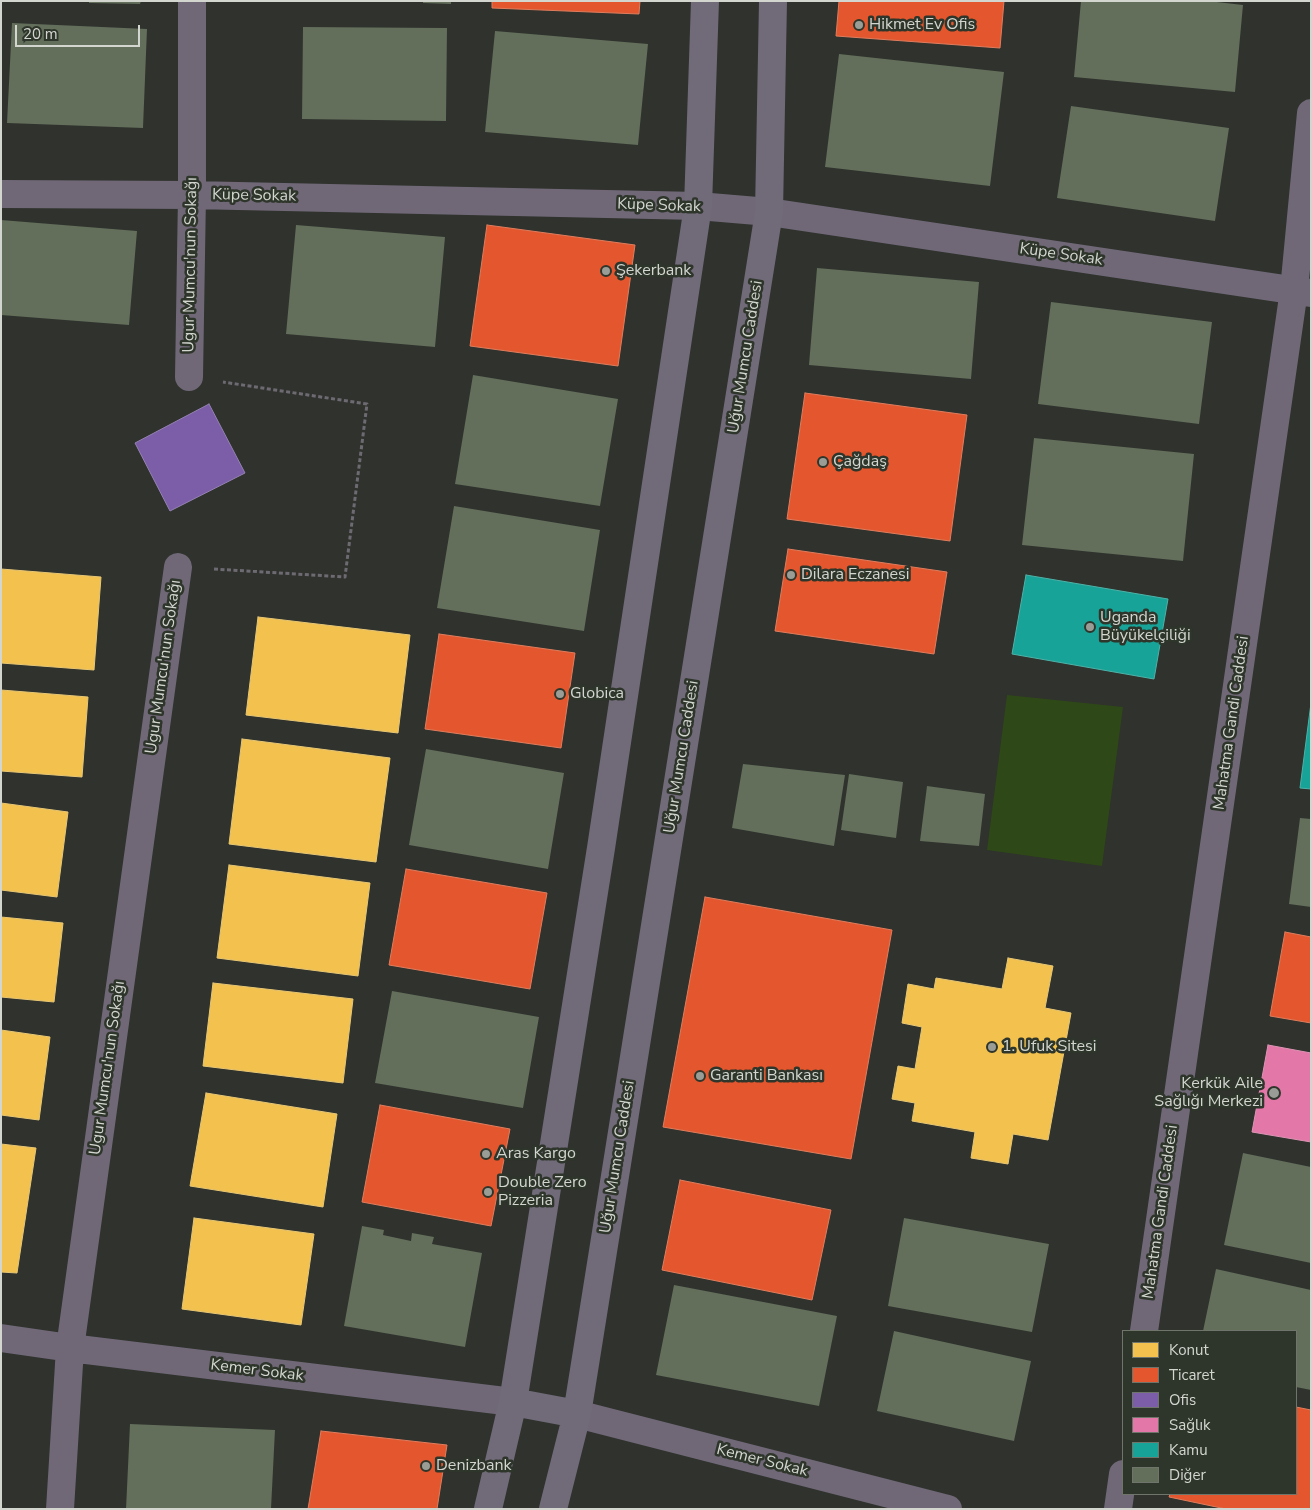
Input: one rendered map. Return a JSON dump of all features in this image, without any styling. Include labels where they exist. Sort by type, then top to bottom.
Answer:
[{"type":"main road","points":[[488,1509],[513,1402],[596,877],[698,206],[705,1]]},
{"type":"main road","name":"Uğur Mumcu Caddesi","points":[[553,1509],[577,1414],[769,212],[773,1]]},
{"type":"main road","points":[[513,1402],[577,1414]]},
{"type":"street","name":"Ugur Mumcu'nun Sokağı","points":[[189,377],[192,195],[192,1]]},
{"type":"street","name":"Mahatma Gandi Caddesi","points":[[1144,1330],[1302,292],[1311,113]]},
{"type":"street","name":"Küpe Sokak","points":[[1,194],[192,195],[698,206],[769,212],[1302,292]]},
{"type":"street","name":"Ugur Mumcu'nun Sokağı","points":[[60,1509],[70,1348],[178,567]]},
{"type":"street","name":"Kemer Sokak","points":[[1,1338],[513,1402]]},
{"type":"street","name":"Kemer Sokak","points":[[577,1414],[948,1509]]},
{"type":"street","points":[[1118,1509],[1122,1481]]},
{"type":"path","name":"Ugur Mumcu'nun Sokağı","points":[[178,567],[345,577],[367,404],[189,377]]},
{"type":"green space","points":[[1007,695],[1123,707],[1102,866],[987,850]]},
{"type":"building: Konut","points":[[1,569],[101,577],[94,670],[1,663]]},
{"type":"building: Konut","points":[[258,617],[410,635],[398,733],[246,715]]},
{"type":"building: Konut","points":[[1,690],[88,697],[82,777],[1,771]]},
{"type":"building: Konut","points":[[242,739],[390,758],[376,862],[229,844]]},
{"type":"building: Konut","points":[[1,803],[68,812],[57,897],[1,890]]},
{"type":"building: Konut","points":[[229,865],[370,883],[358,976],[217,958]]},
{"type":"building: Konut","points":[[1,917],[63,923],[54,1002],[1,997]]},
{"type":"building: Konut","name":"1. Ufuk Sitesi","points":[[1008,958],[1053,966],[1045,1008],[1071,1013],[1048,1140],[1013,1134],[1008,1164],[971,1158],[975,1132],[912,1121],[915,1103],[892,1099],[898,1066],[915,1069],[922,1027],[902,1023],[908,984],[934,989],[936,978],[1002,989]]},
{"type":"building: Konut","points":[[213,983],[353,999],[343,1083],[203,1066]]},
{"type":"building: Konut","points":[[1,1030],[50,1037],[39,1120],[1,1115]]},
{"type":"building: Konut","points":[[206,1093],[337,1114],[323,1207],[190,1186]]},
{"type":"building: Konut","points":[[1,1144],[36,1148],[17,1273],[1,1272]]},
{"type":"building: Konut","points":[[194,1218],[314,1234],[301,1325],[182,1309]]},
{"type":"building: Ticaret","points":[[492,1],[640,1],[639,14],[492,8]]},
{"type":"building: Ticaret","points":[[839,1],[1004,1],[1000,48],[836,36]]},
{"type":"building: Ticaret","points":[[487,225],[635,245],[618,366],[470,346]]},
{"type":"building: Ticaret","points":[[805,393],[967,415],[950,541],[787,519]]},
{"type":"building: Ticaret","points":[[788,549],[947,572],[934,654],[775,631]]},
{"type":"building: Ticaret","points":[[439,634],[575,653],[561,748],[425,729]]},
{"type":"building: Ticaret","points":[[406,869],[547,893],[530,989],[389,965]]},
{"type":"building: Ticaret","points":[[705,897],[892,930],[851,1159],[663,1127]]},
{"type":"building: Ticaret","points":[[1285,932],[1311,937],[1311,1023],[1270,1016]]},
{"type":"building: Ticaret","points":[[380,1105],[510,1129],[491,1226],[362,1202]]},
{"type":"building: Ticaret","points":[[680,1180],[831,1210],[812,1300],[662,1270]]},
{"type":"building: Ticaret","points":[[1297,1407],[1311,1410],[1311,1509],[1226,1509],[1169,1497],[1170,1495],[1297,1495]]},
{"type":"building: Ticaret","points":[[321,1431],[447,1445],[437,1509],[308,1509]]},
{"type":"building: Ofis","points":[[209,404],[245,473],[170,511],[135,443]]},
{"type":"building: Sağlık","points":[[1268,1045],[1311,1053],[1311,1142],[1252,1132]]},
{"type":"building: Kamu","name":"Uganda Büyükelçiliği","points":[[1026,575],[1168,599],[1154,679],[1012,654]]},
{"type":"building: Kamu","points":[[1311,703],[1311,789],[1300,788]]},
{"type":"building: Diğer","points":[[89,1],[141,1],[140,4],[89,3]]},
{"type":"building: Diğer","points":[[423,1],[451,1],[451,4],[423,3]]},
{"type":"building: Diğer","points":[[1081,1],[1208,1],[1243,5],[1235,92],[1074,77]]},
{"type":"building: Diğer","points":[[12,23],[147,29],[143,128],[7,123]]},
{"type":"building: Diğer","points":[[303,27],[447,28],[446,121],[302,119]]},
{"type":"building: Diğer","points":[[495,31],[648,44],[638,145],[485,132]]},
{"type":"building: Diğer","points":[[839,54],[1004,72],[990,186],[825,167]]},
{"type":"building: Diğer","points":[[1071,106],[1229,128],[1215,221],[1057,198]]},
{"type":"building: Diğer","points":[[1,220],[137,231],[129,325],[1,315]]},
{"type":"building: Diğer","points":[[296,225],[445,237],[435,347],[286,334]]},
{"type":"building: Diğer","points":[[817,268],[979,282],[971,379],[809,365]]},
{"type":"building: Diğer","points":[[1051,302],[1212,322],[1199,424],[1038,404]]},
{"type":"building: Diğer","points":[[473,375],[618,399],[600,506],[455,484]]},
{"type":"building: Diğer","points":[[1034,438],[1194,454],[1183,561],[1022,545]]},
{"type":"building: Diğer","points":[[454,506],[600,530],[584,631],[437,608]]},
{"type":"building: Diğer","points":[[426,749],[564,773],[548,869],[409,845]]},
{"type":"building: Diğer","points":[[743,764],[845,775],[834,846],[732,828]]},
{"type":"building: Diğer","points":[[849,774],[903,782],[896,838],[841,830]]},
{"type":"building: Diğer","points":[[927,786],[985,794],[979,846],[920,841]]},
{"type":"building: Diğer","points":[[1300,818],[1311,819],[1311,907],[1289,904]]},
{"type":"building: Diğer","points":[[392,991],[539,1017],[523,1108],[375,1083]]},
{"type":"building: Diğer","points":[[1243,1153],[1311,1167],[1311,1263],[1224,1245]]},
{"type":"building: Diğer","points":[[904,1218],[1049,1244],[1032,1332],[888,1306]]},
{"type":"building: Diğer","points":[[362,1226],[384,1230],[383,1235],[411,1241],[412,1233],[434,1237],[432,1244],[482,1253],[465,1347],[344,1326]]},
{"type":"building: Diğer","points":[[1216,1269],[1311,1290],[1311,1390],[1297,1387],[1297,1330],[1203,1330]]},
{"type":"building: Diğer","points":[[674,1285],[837,1316],[819,1406],[656,1375]]},
{"type":"building: Diğer","points":[[894,1331],[1031,1361],[1014,1441],[877,1411]]},
{"type":"building: Diğer","points":[[130,1424],[275,1430],[271,1509],[126,1509]]},
{"type":"place","name":"Hikmet Ev Ofis","points":[[859,25]]},
{"type":"place","name":"Şekerbank","points":[[606,271]]},
{"type":"place","name":"Çağdaş","points":[[823,462]]},
{"type":"place","name":"Dilara Eczanesi","points":[[791,575]]},
{"type":"place","name":"Uganda Büyükelçiliği","points":[[1090,627]]},
{"type":"place","name":"Globica","points":[[560,694]]},
{"type":"place","name":"1. Ufuk Sitesi","points":[[992,1047]]},
{"type":"place","name":"Garanti Bankası","points":[[700,1076]]},
{"type":"place","name":"Kerkük Aile Sağlığı Merkezi","points":[[1274,1093]]},
{"type":"place","name":"Aras Kargo","points":[[486,1154]]},
{"type":"place","name":"Double Zero Pizzeria","points":[[488,1192]]},
{"type":"place","name":"Denizbank","points":[[426,1466]]}]
